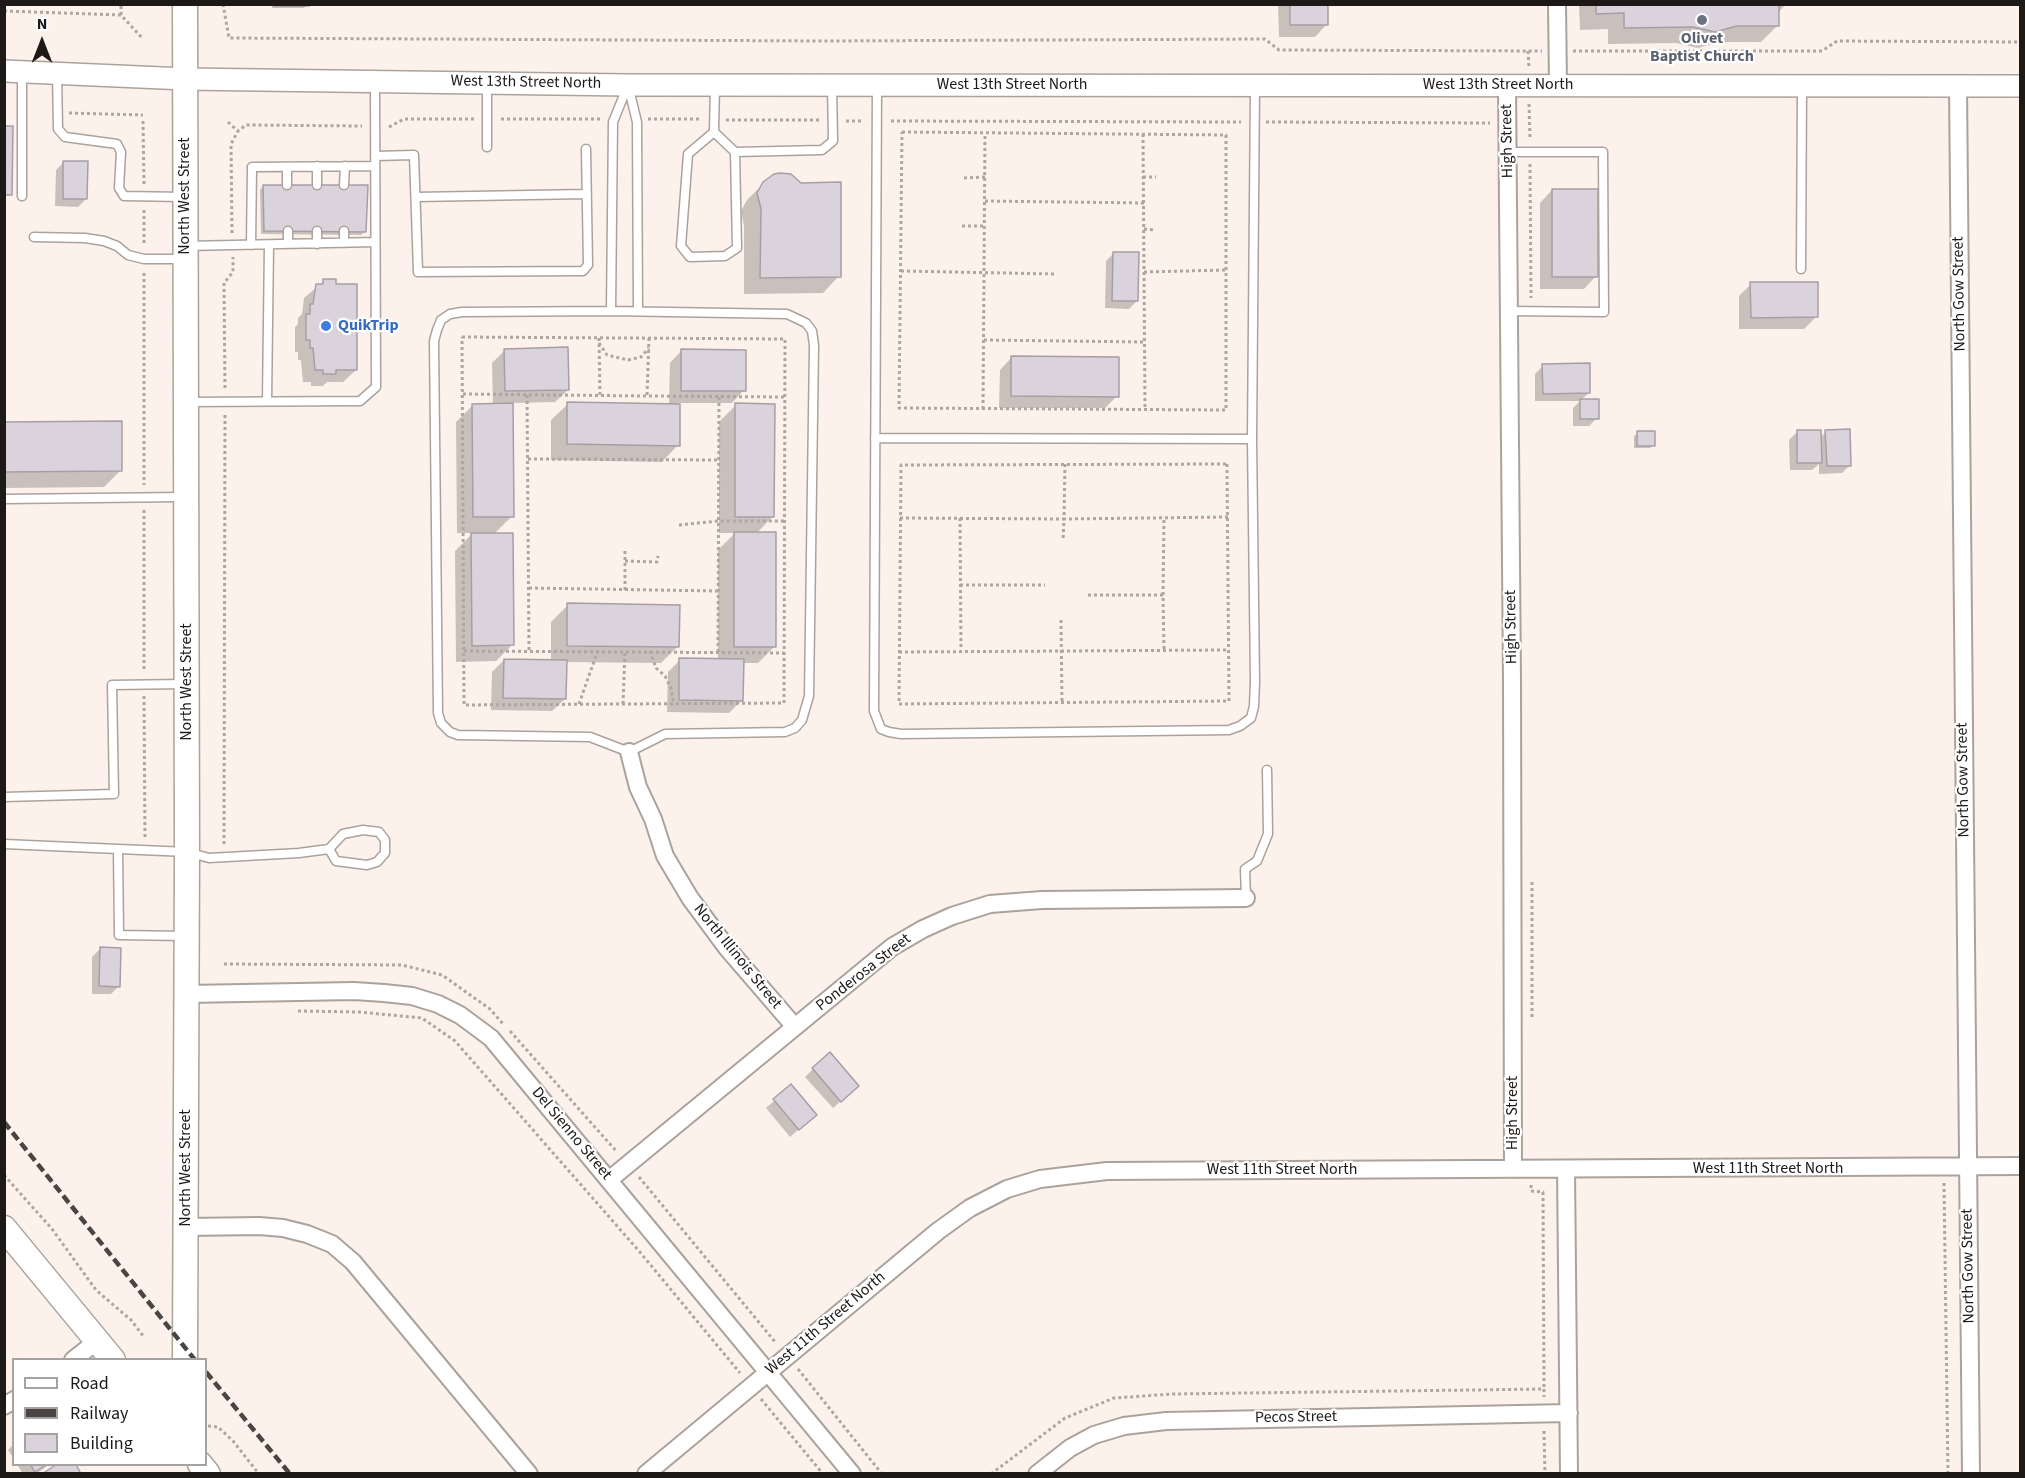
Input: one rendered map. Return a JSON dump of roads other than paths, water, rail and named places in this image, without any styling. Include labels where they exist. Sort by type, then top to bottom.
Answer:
[{"type":"main road","name":"North West Street","points":[[185,4],[187,402],[185,1358]]},
{"type":"main road","points":[[4,1228],[112,1358]]},
{"type":"street","points":[[1557,4],[1558,86]]},
{"type":"street","name":"West 13th Street North","points":[[14,71],[185,79],[628,85],[2020,86]]},
{"type":"street","name":"High Street","points":[[1507,86],[1513,1169]]},
{"type":"street","name":"North Gow Street","points":[[1958,86],[1971,1473]]},
{"type":"street","name":"North Illinois Street","points":[[629,752],[638,788],[653,819],[665,856],[690,898],[727,948],[795,1027]]},
{"type":"street","name":"Ponderosa Street","points":[[609,1180],[892,947],[923,928],[990,904],[1042,900],[1246,898]]},
{"type":"street","name":"Del Sienno Street","points":[[187,994],[354,991],[412,996],[438,1004],[460,1015],[491,1038],[852,1473]]},
{"type":"street","name":"West 11th Street North","points":[[646,1473],[938,1231],[970,1208],[1007,1189],[1040,1179],[1107,1172],[2020,1166]]},
{"type":"street","points":[[1566,1169],[1569,1473]]},
{"type":"street","points":[[186,1227],[283,1228],[332,1244],[353,1262],[529,1473]]},
{"type":"street","points":[[74,1358],[98,1341]]},
{"type":"street","name":"Pecos Street","points":[[1037,1473],[1070,1448],[1095,1435],[1124,1426],[1166,1420],[1569,1413]]},
{"type":"lane","points":[[14,71],[22,196]]},
{"type":"lane","points":[[57,72],[58,129],[65,137],[117,144],[121,152],[119,188],[124,196],[185,197]]},
{"type":"lane","points":[[187,402],[360,401],[376,387],[375,81]]},
{"type":"lane","points":[[487,83],[487,147]]},
{"type":"lane","points":[[611,310],[613,122],[628,85]]},
{"type":"lane","points":[[628,85],[637,122],[638,311]]},
{"type":"lane","points":[[715,85],[714,132],[735,152],[822,150],[833,141],[832,85]]},
{"type":"lane","points":[[877,85],[874,711],[881,729],[901,734],[1229,730],[1251,718],[1255,682],[1252,439],[1255,86]]},
{"type":"lane","points":[[1801,269],[1802,86]]},
{"type":"lane","points":[[714,132],[688,154],[681,246],[690,257],[725,256],[737,248],[735,152]]},
{"type":"lane","points":[[251,245],[252,167],[345,166],[414,155],[418,272],[583,271],[588,266],[586,149]]},
{"type":"lane","points":[[1508,152],[1603,152],[1604,312],[1509,312]]},
{"type":"lane","points":[[287,166],[287,185]]},
{"type":"lane","points":[[317,166],[317,185]]},
{"type":"lane","points":[[344,185],[345,166]]},
{"type":"lane","points":[[416,197],[586,194]]},
{"type":"lane","points":[[288,231],[288,244]]},
{"type":"lane","points":[[317,231],[317,244]]},
{"type":"lane","points":[[344,231],[344,243]]},
{"type":"lane","points":[[34,237],[85,238],[104,241],[117,246],[128,255],[144,260],[232,245],[375,243]]},
{"type":"lane","points":[[267,401],[269,245]]},
{"type":"lane","points":[[611,310],[787,314],[806,323],[812,331],[814,345],[809,696],[802,720],[795,728],[785,732],[665,734],[629,752],[590,737],[458,735],[450,732],[441,723],[438,713],[434,352],[441,320],[450,314],[462,312],[611,310]]},
{"type":"lane","points":[[875,438],[1252,439]]},
{"type":"lane","points":[[4,499],[186,497]]},
{"type":"lane","points":[[4,797],[114,794],[112,685],[187,684]]},
{"type":"lane","points":[[1246,898],[1245,870],[1257,861],[1268,834],[1267,770]]},
{"type":"lane","points":[[4,844],[187,852],[210,858],[329,849],[343,834],[363,830],[379,832],[384,840],[385,853],[377,862],[367,865],[336,861],[329,849]]},
{"type":"lane","points":[[118,850],[119,935],[187,936]]},
{"type":"railway","points":[[4,1122],[193,1358]]},
{"type":"railway","points":[[207,1373],[290,1474]]},
{"type":"place","name":"Olivet Baptist Church","points":[[1702,20]]},
{"type":"place","name":"QuikTrip","points":[[326,326]]}]
